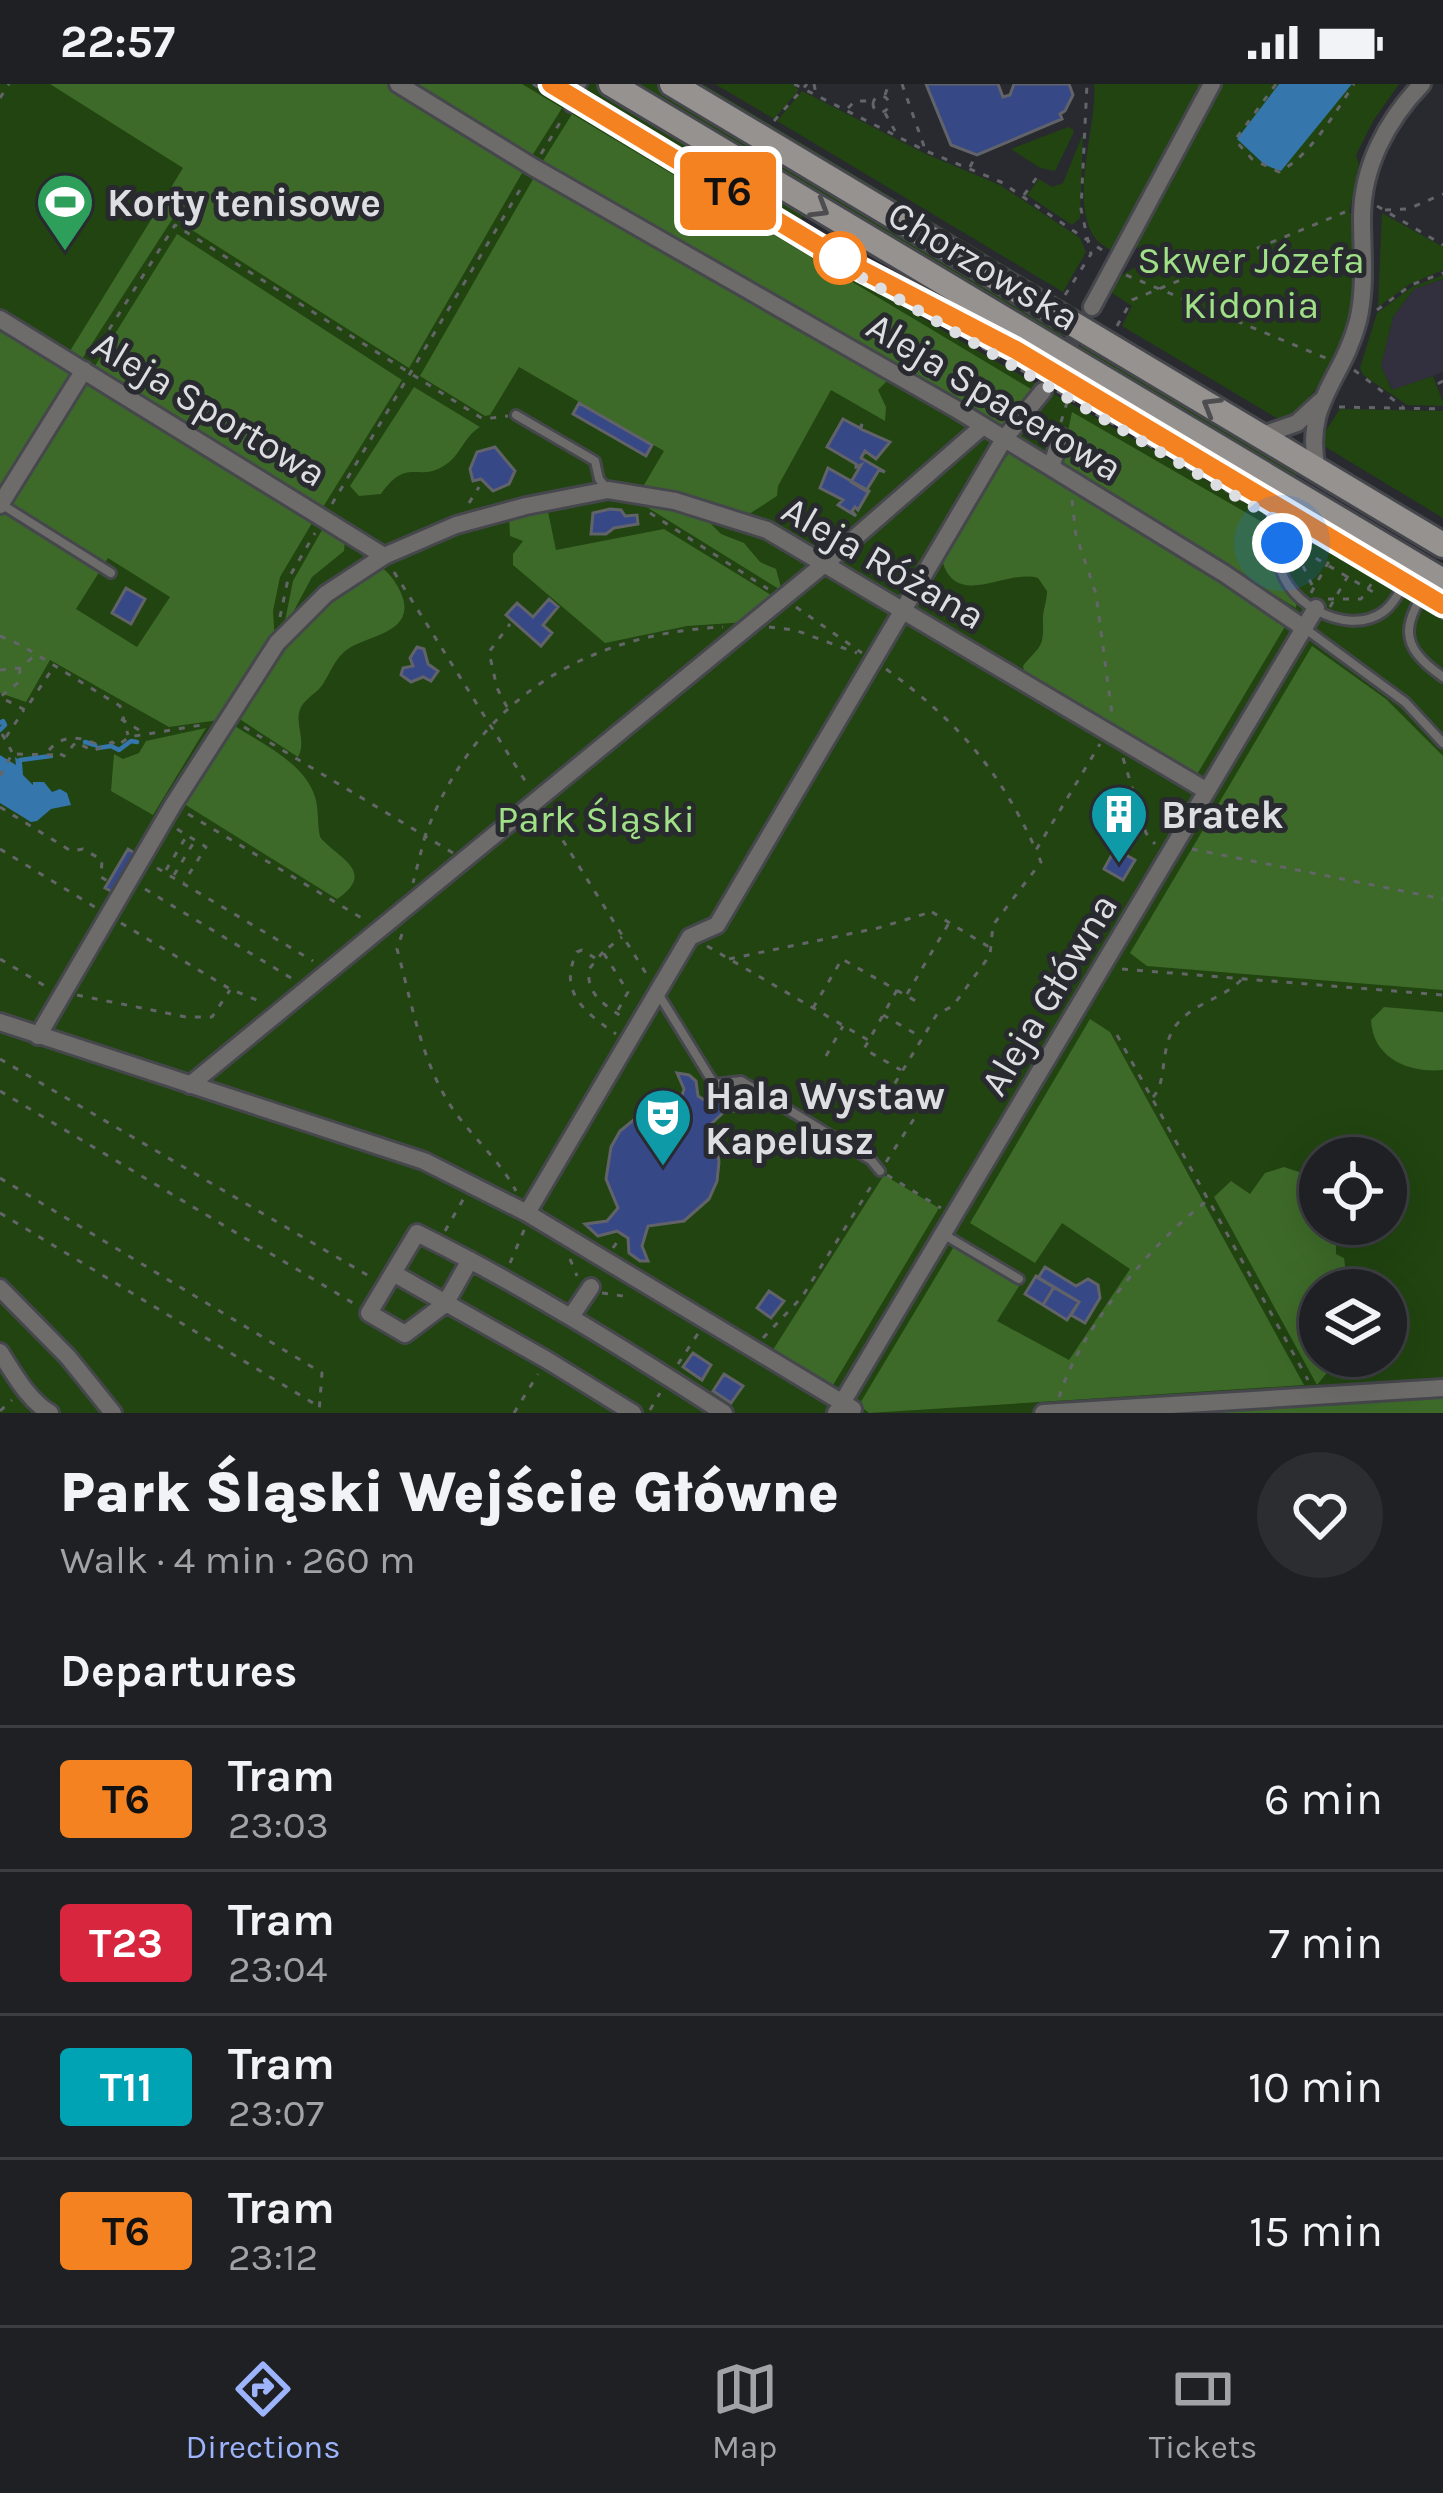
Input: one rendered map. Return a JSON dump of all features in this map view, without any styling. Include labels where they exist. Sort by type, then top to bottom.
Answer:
[{"type":"main road","name":"Chorzowska","points":[[611,84],[1430,574]]},
{"type":"main road","name":"Chorzowska","points":[[672,84],[1438,543]]},
{"type":"main road","points":[[1305,499],[1318,470]]},
{"type":"main road","points":[[1367,536],[1383,509]]},
{"type":"main road","points":[[1430,574],[1438,543]]},
{"type":"street","name":"Aleja Spacerowa","points":[[398,84],[1052,467],[1304,628]]},
{"type":"street","points":[[1092,307],[1212,84]]},
{"type":"street","points":[[1318,470],[1312,433],[1330,404],[1360,314],[1362,207],[1371,164],[1392,121],[1422,84]]},
{"type":"street","name":"Aleja Sportowa","points":[[0,319],[384,556]]},
{"type":"street","points":[[0,504],[84,370]]},
{"type":"street","points":[[529,1214],[690,937],[717,926],[1004,439],[1043,391]]},
{"type":"street","points":[[1260,436],[1298,423],[1330,404]]},
{"type":"street","points":[[190,1085],[782,598],[983,426]]},
{"type":"street","points":[[1052,467],[1060,437]]},
{"type":"street","name":"Aleja Różana","points":[[38,1036],[173,805],[277,643],[326,594],[384,556],[456,525],[526,506],[608,490],[675,501],[734,518],[825,562],[1207,791]]},
{"type":"street","name":"Aleja Główna","points":[[844,1408],[1102,967],[1168,845],[1207,791],[1322,598]]},
{"type":"street","points":[[0,1022],[424,1161],[529,1214],[844,1408]]},
{"type":"street","points":[[470,1260],[445,1304],[405,1334],[370,1313],[417,1233],[470,1260],[572,1315],[721,1412]]},
{"type":"street","points":[[389,1280],[445,1304],[633,1413]]},
{"type":"street","points":[[0,1288],[68,1357],[113,1413]]},
{"type":"street","points":[[572,1315],[589,1289]]},
{"type":"street","points":[[0,1352],[27,1387],[32,1402],[50,1413]]},
{"type":"street","points":[[1043,1413],[1443,1388]]},
{"type":"lane","points":[[570,106],[582,84]]},
{"type":"lane","points":[[516,415],[595,461],[599,479],[608,490]]},
{"type":"lane","points":[[1305,499],[1279,554],[1288,587],[1322,598],[1352,622],[1368,620],[1390,605],[1398,592],[1430,574]]},
{"type":"lane","points":[[0,504],[111,573]]},
{"type":"lane","points":[[1430,574],[1412,610],[1408,633],[1415,654],[1443,677]]},
{"type":"lane","points":[[1304,628],[1405,702],[1443,743]]},
{"type":"lane","points":[[657,992],[688,1036],[713,1084],[741,1081],[871,1160],[880,1172]]},
{"type":"lane","points":[[943,1234],[1019,1279]]},
{"type":"path","points":[[0,98],[9,84]]},
{"type":"path","points":[[533,84],[1398,592]]},
{"type":"path","points":[[794,84],[807,86],[817,96],[1023,196],[1160,289],[1336,362]]},
{"type":"path","points":[[857,116],[884,97],[890,84]]},
{"type":"path","points":[[902,84],[926,151]]},
{"type":"path","points":[[1065,296],[1090,254],[1082,208],[1088,84]]},
{"type":"path","points":[[1276,84],[1235,140],[1252,159],[1279,172],[1322,129],[1354,84]]},
{"type":"path","points":[[807,86],[817,96]]},
{"type":"path","points":[[773,123],[807,86]]},
{"type":"path","points":[[884,97],[889,104],[884,111]]},
{"type":"path","points":[[846,110],[855,101],[873,104],[884,111],[898,135]]},
{"type":"path","points":[[277,643],[288,578],[570,106]]},
{"type":"path","points":[[970,169],[975,157]]},
{"type":"path","points":[[1023,196],[1040,173]]},
{"type":"path","points":[[1415,194],[1419,205]]},
{"type":"path","points":[[1383,211],[1419,205],[1443,194]]},
{"type":"path","points":[[1370,206],[1443,244]]},
{"type":"path","points":[[1116,328],[1132,300],[1352,209]]},
{"type":"path","points":[[84,370],[175,225],[483,419],[516,415]]},
{"type":"path","points":[[1117,263],[1251,252]]},
{"type":"path","points":[[1375,311],[1411,285],[1443,273]]},
{"type":"path","points":[[1349,368],[1405,408]]},
{"type":"path","points":[[1443,381],[1439,383],[1443,393]]},
{"type":"path","points":[[1049,416],[1061,417],[1067,397]]},
{"type":"path","points":[[1330,404],[1443,409]]},
{"type":"path","points":[[1074,481],[1074,524],[1096,594],[1113,736],[1146,833],[1168,845],[1443,899]]},
{"type":"path","points":[[636,503],[922,695],[973,743],[1019,812],[1041,862],[993,925],[990,955],[952,1006],[938,1014],[892,1088],[921,1108],[802,1297],[770,1327],[755,1350]]},
{"type":"path","points":[[1313,542],[1303,566],[1322,598]]},
{"type":"path","points":[[1292,545],[1382,597]]},
{"type":"path","points":[[1322,598],[1327,565],[1334,554]]},
{"type":"path","points":[[384,556],[657,992]]},
{"type":"path","points":[[1322,598],[1354,566]]},
{"type":"path","points":[[1322,598],[1361,599],[1375,578]]},
{"type":"path","points":[[1441,618],[1443,628]]},
{"type":"path","points":[[508,708],[496,688],[489,652],[510,624]]},
{"type":"path","points":[[397,949],[425,836],[448,783],[490,725],[567,666],[604,648],[686,628],[748,626],[795,630],[874,660]]},
{"type":"path","points":[[0,636],[120,706],[129,737]]},
{"type":"path","points":[[0,670],[20,668],[35,656]]},
{"type":"path","points":[[13,754],[4,736],[54,666]]},
{"type":"path","points":[[20,668],[19,682],[0,697],[24,710]]},
{"type":"path","points":[[2,710],[7,701]]},
{"type":"path","points":[[121,719],[145,734]]},
{"type":"path","points":[[48,753],[57,741],[73,736],[117,746],[129,737],[225,720],[464,860]]},
{"type":"path","points":[[1036,850],[1113,736]]},
{"type":"path","points":[[0,776],[13,754],[57,752],[64,756],[76,742],[93,751],[98,745]]},
{"type":"path","points":[[173,805],[380,929],[397,949],[424,1048],[443,1093],[474,1138],[506,1172],[529,1214],[504,1278]]},
{"type":"path","points":[[0,808],[70,851],[83,849],[102,860],[101,877],[109,882]]},
{"type":"path","points":[[177,829],[206,847],[183,884]]},
{"type":"path","points":[[164,872],[187,835]]},
{"type":"path","points":[[173,877],[195,841]]},
{"type":"path","points":[[0,849],[230,989],[283,1011]]},
{"type":"path","points":[[141,858],[330,971]]},
{"type":"path","points":[[128,879],[309,989]]},
{"type":"path","points":[[729,959],[931,912],[989,947]]},
{"type":"path","points":[[906,996],[949,922]]},
{"type":"path","points":[[595,958],[582,950],[575,956],[570,977],[574,996],[585,1011],[619,1034],[628,1022],[590,988],[588,973],[595,958],[623,936]]},
{"type":"path","points":[[690,937],[868,1040]]},
{"type":"path","points":[[603,952],[628,992],[616,1013]]},
{"type":"path","points":[[0,959],[47,988],[186,1017],[212,1017],[230,989]]},
{"type":"path","points":[[814,1008],[842,959],[920,1004]]},
{"type":"path","points":[[1102,967],[1443,995]]},
{"type":"path","points":[[1152,1097],[1160,1090],[1165,1050],[1175,1026],[1241,979]]},
{"type":"path","points":[[897,990],[863,1048],[903,1071]]},
{"type":"path","points":[[883,1016],[923,1038]]},
{"type":"path","points":[[826,1056],[843,1025]]},
{"type":"path","points":[[1117,1035],[1317,1396]]},
{"type":"path","points":[[0,1059],[389,1280]]},
{"type":"path","points":[[0,1090],[370,1313]]},
{"type":"path","points":[[880,1172],[943,1209]]},
{"type":"path","points":[[0,1178],[322,1372],[319,1410],[0,1213]]},
{"type":"path","points":[[1057,1412],[1070,1369],[1090,1334],[1165,1240],[1209,1200]]},
{"type":"path","points":[[568,1259],[589,1289],[623,1296],[611,1265]]},
{"type":"path","points":[[514,1413],[540,1371]]},
{"type":"shaded area","points":[[1443,279],[1443,372],[1393,391],[1381,366],[1393,317],[1414,289]]},
{"type":"green space","name":"Park Śląski","points":[[0,84],[534,84],[969,346],[1443,614],[1443,1413],[0,1413]]},
{"type":"green space","points":[[50,84],[387,84],[525,168],[409,368],[173,218],[82,359],[70,351],[183,168]]},
{"type":"green space","points":[[408,84],[522,84],[562,108],[530,159]]},
{"type":"green space","points":[[596,84],[806,210],[801,219],[584,88]]},
{"type":"green space","points":[[626,84],[656,84],[1067,329],[1059,342]]},
{"type":"green space","points":[[687,84],[703,84],[1101,323],[1097,329]]},
{"type":"green space","points":[[715,84],[792,84],[799,90],[774,119]]},
{"type":"green space","points":[[1094,84],[1203,84],[1114,251],[1097,240],[1084,201]]},
{"type":"green space","name":"Skwer Józefa Kidonia","points":[[1220,84],[1399,84],[1356,155],[1359,164],[1349,213],[1355,213],[1354,274],[1338,351],[1308,399],[1285,423],[1122,326],[1132,306],[1112,293],[1117,278],[1150,258],[1135,246]]},
{"type":"green space","points":[[802,91],[926,154],[1000,185],[1080,238],[1086,252],[1063,292],[777,121]]},
{"type":"green space","points":[[572,114],[1031,389],[1011,425],[998,426],[541,164]]},
{"type":"green space","points":[[1068,127],[1073,134],[1055,171],[1040,168],[1011,149]]},
{"type":"green space","points":[[1083,134],[1080,218],[1072,225],[1027,195],[1039,179],[1052,187],[1063,183]]},
{"type":"green space","points":[[536,174],[889,379],[878,390],[886,407],[885,421],[831,390],[778,486],[777,496],[746,516],[641,490],[664,451],[519,367],[485,416],[420,376]]},
{"type":"green space","points":[[1382,213],[1443,247],[1443,270],[1410,284],[1378,307]]},
{"type":"green space","points":[[177,234],[402,380],[323,507],[95,366]]},
{"type":"green space","points":[[1443,275],[1443,279],[1414,289],[1393,317],[1381,366],[1392,390],[1433,376],[1443,402],[1443,406],[1407,405],[1363,375],[1360,368],[1377,313],[1412,287]]},
{"type":"green space","points":[[0,328],[75,372],[0,493]]},
{"type":"green space","points":[[1085,340],[1297,470],[1297,475],[1293,479],[1076,353]]},
{"type":"green space","points":[[87,380],[315,518],[280,577],[273,611],[275,641],[219,720],[169,727],[50,660],[26,702],[0,693],[0,514]],"holes":[[[108,558],[170,597],[137,647],[76,609]]]},
{"type":"green space","points":[[414,387],[480,427],[438,469],[406,473],[381,494],[359,496],[350,486]]},
{"type":"green space","points":[[1340,409],[1443,411],[1443,518],[1324,446],[1323,435]]},
{"type":"green space","points":[[1072,412],[1283,534],[1276,552],[1277,570],[1297,600],[1296,608],[1069,471],[1062,460]]},
{"type":"green space","points":[[1011,450],[1289,620],[1196,776],[1025,676],[1023,666],[1043,637],[1047,591],[1038,578],[970,585],[949,575],[942,560],[959,524]]},
{"type":"green space","points":[[645,506],[705,518],[721,534],[744,543],[760,562],[776,569],[782,591]]},
{"type":"green space","points":[[547,507],[556,550],[664,529],[776,598],[747,622],[687,626],[605,643],[513,565],[513,554],[523,541],[510,536],[509,516]]},
{"type":"green space","points":[[326,523],[345,541],[344,551],[312,577],[283,631],[293,581]]},
{"type":"green space","points":[[378,566],[401,593],[402,618],[386,632],[344,652],[321,687],[303,704],[298,757],[238,718],[265,669],[307,618]]},
{"type":"green space","points":[[1312,646],[1386,699],[1443,756],[1443,990],[1147,966],[1130,953]]},
{"type":"green space","points":[[233,725],[281,755],[310,785],[320,837],[354,873],[349,889],[337,899],[181,802]]},
{"type":"green space","points":[[206,728],[153,815],[111,791],[114,754],[123,759],[139,753],[146,741]]},
{"type":"green space","points":[[1384,1007],[1443,1012],[1443,1070],[1406,1066],[1386,1054],[1378,1045],[1371,1020]]},
{"type":"green space","points":[[1090,1019],[1110,1032],[1304,1385],[869,1413],[859,1405],[956,1243],[1021,1283],[997,1321],[1069,1360],[1130,1269],[1062,1223],[1035,1263],[970,1223]]},
{"type":"green space","points":[[1284,1167],[1299,1172],[1299,1245],[1336,1245],[1336,1254],[1344,1258],[1345,1269],[1299,1269],[1299,1352],[1214,1197],[1231,1181],[1250,1194],[1265,1173]]},
{"type":"green space","points":[[884,1175],[939,1208],[833,1385],[771,1353]]},
{"type":"green space","points":[[1443,1397],[1443,1413],[1208,1413]]},
{"type":"water","points":[[1279,84],[1352,84],[1281,171],[1265,165],[1237,139]]},
{"type":"water","points":[[0,755],[16,765],[15,757],[22,762],[23,775],[33,785],[44,782],[52,792],[67,793],[71,805],[51,809],[31,822],[0,803]]},
{"type":"building","points":[[926,84],[998,84],[1003,97],[1010,95],[1014,84],[1069,84],[1073,95],[1060,114],[1062,119],[977,155],[951,145]]},
{"type":"building","points":[[579,403],[652,445],[646,456],[573,414]]},
{"type":"building","points":[[843,419],[860,428],[862,424],[861,429],[890,442],[876,459],[865,451],[861,458],[885,472],[879,470],[866,491],[851,482],[861,465],[856,467],[827,447]]},
{"type":"building","points":[[495,447],[515,471],[509,484],[493,491],[481,479],[473,481],[470,469],[477,452]]},
{"type":"building","points":[[828,468],[869,491],[858,510],[852,511],[856,516],[838,505],[843,500],[820,488]]},
{"type":"building","points":[[610,509],[637,515],[638,524],[591,534],[593,513]]},
{"type":"building","points":[[126,588],[145,599],[131,624],[112,613]]},
{"type":"building","points":[[549,599],[558,607],[543,625],[552,633],[541,646],[506,615],[517,603],[533,617]]},
{"type":"building","points":[[417,647],[424,649],[428,664],[438,671],[431,681],[423,677],[411,682],[401,675],[403,668],[413,666],[410,658]]},
{"type":"building","points":[[128,849],[136,854],[113,892],[105,888]]},
{"type":"building","name":"Bratek","points":[[1115,849],[1135,860],[1123,880],[1104,869]]},
{"type":"building","name":"Hala Wystaw Kapelusz","points":[[677,1073],[696,1081],[698,1096],[709,1103],[709,1098],[723,1096],[740,1111],[725,1111],[708,1127],[719,1162],[709,1199],[684,1221],[648,1226],[642,1246],[648,1261],[640,1261],[629,1253],[628,1238],[617,1231],[598,1236],[585,1224],[607,1221],[618,1208],[606,1179],[611,1147],[620,1131],[641,1114],[678,1109],[684,1089]]},
{"type":"building","points":[[1045,1267],[1076,1286],[1088,1279],[1098,1285],[1100,1298],[1085,1323],[1071,1315],[1079,1302],[1038,1278]]},
{"type":"building","points":[[1036,1276],[1054,1287],[1043,1305],[1025,1294]]},
{"type":"building","points":[[1054,1287],[1079,1302],[1067,1320],[1043,1305]]},
{"type":"building","points":[[769,1291],[784,1301],[771,1318],[757,1308]]},
{"type":"building","points":[[693,1353],[711,1365],[702,1380],[683,1367]]},
{"type":"building","points":[[724,1374],[743,1386],[731,1403],[713,1391]]},
{"type":"waterway","points":[[0,723],[5,725],[0,730]]},
{"type":"waterway","points":[[85,742],[95,745]]},
{"type":"waterway","points":[[98,748],[119,750],[137,742]]},
{"type":"waterway","points":[[20,760],[51,756]]},
{"type":"tunnel","points":[[1043,391],[1085,319]]},
{"type":"tram line","points":[[551,84],[840,258],[1015,350],[1443,605]]},
{"type":"tram line","name":"T6","points":[[551,84],[839,258],[1016,350],[1443,605]]},
{"type":"place","name":"Korty tenisowe","points":[[65,253]]},
{"type":"place","name":"Bratek","points":[[1119,865]]},
{"type":"place","name":"Hala Wystaw Kapelusz","points":[[663,1168]]},
{"type":"route","points":[[840,258],[832,260],[1290,528],[1282,543]]}]
